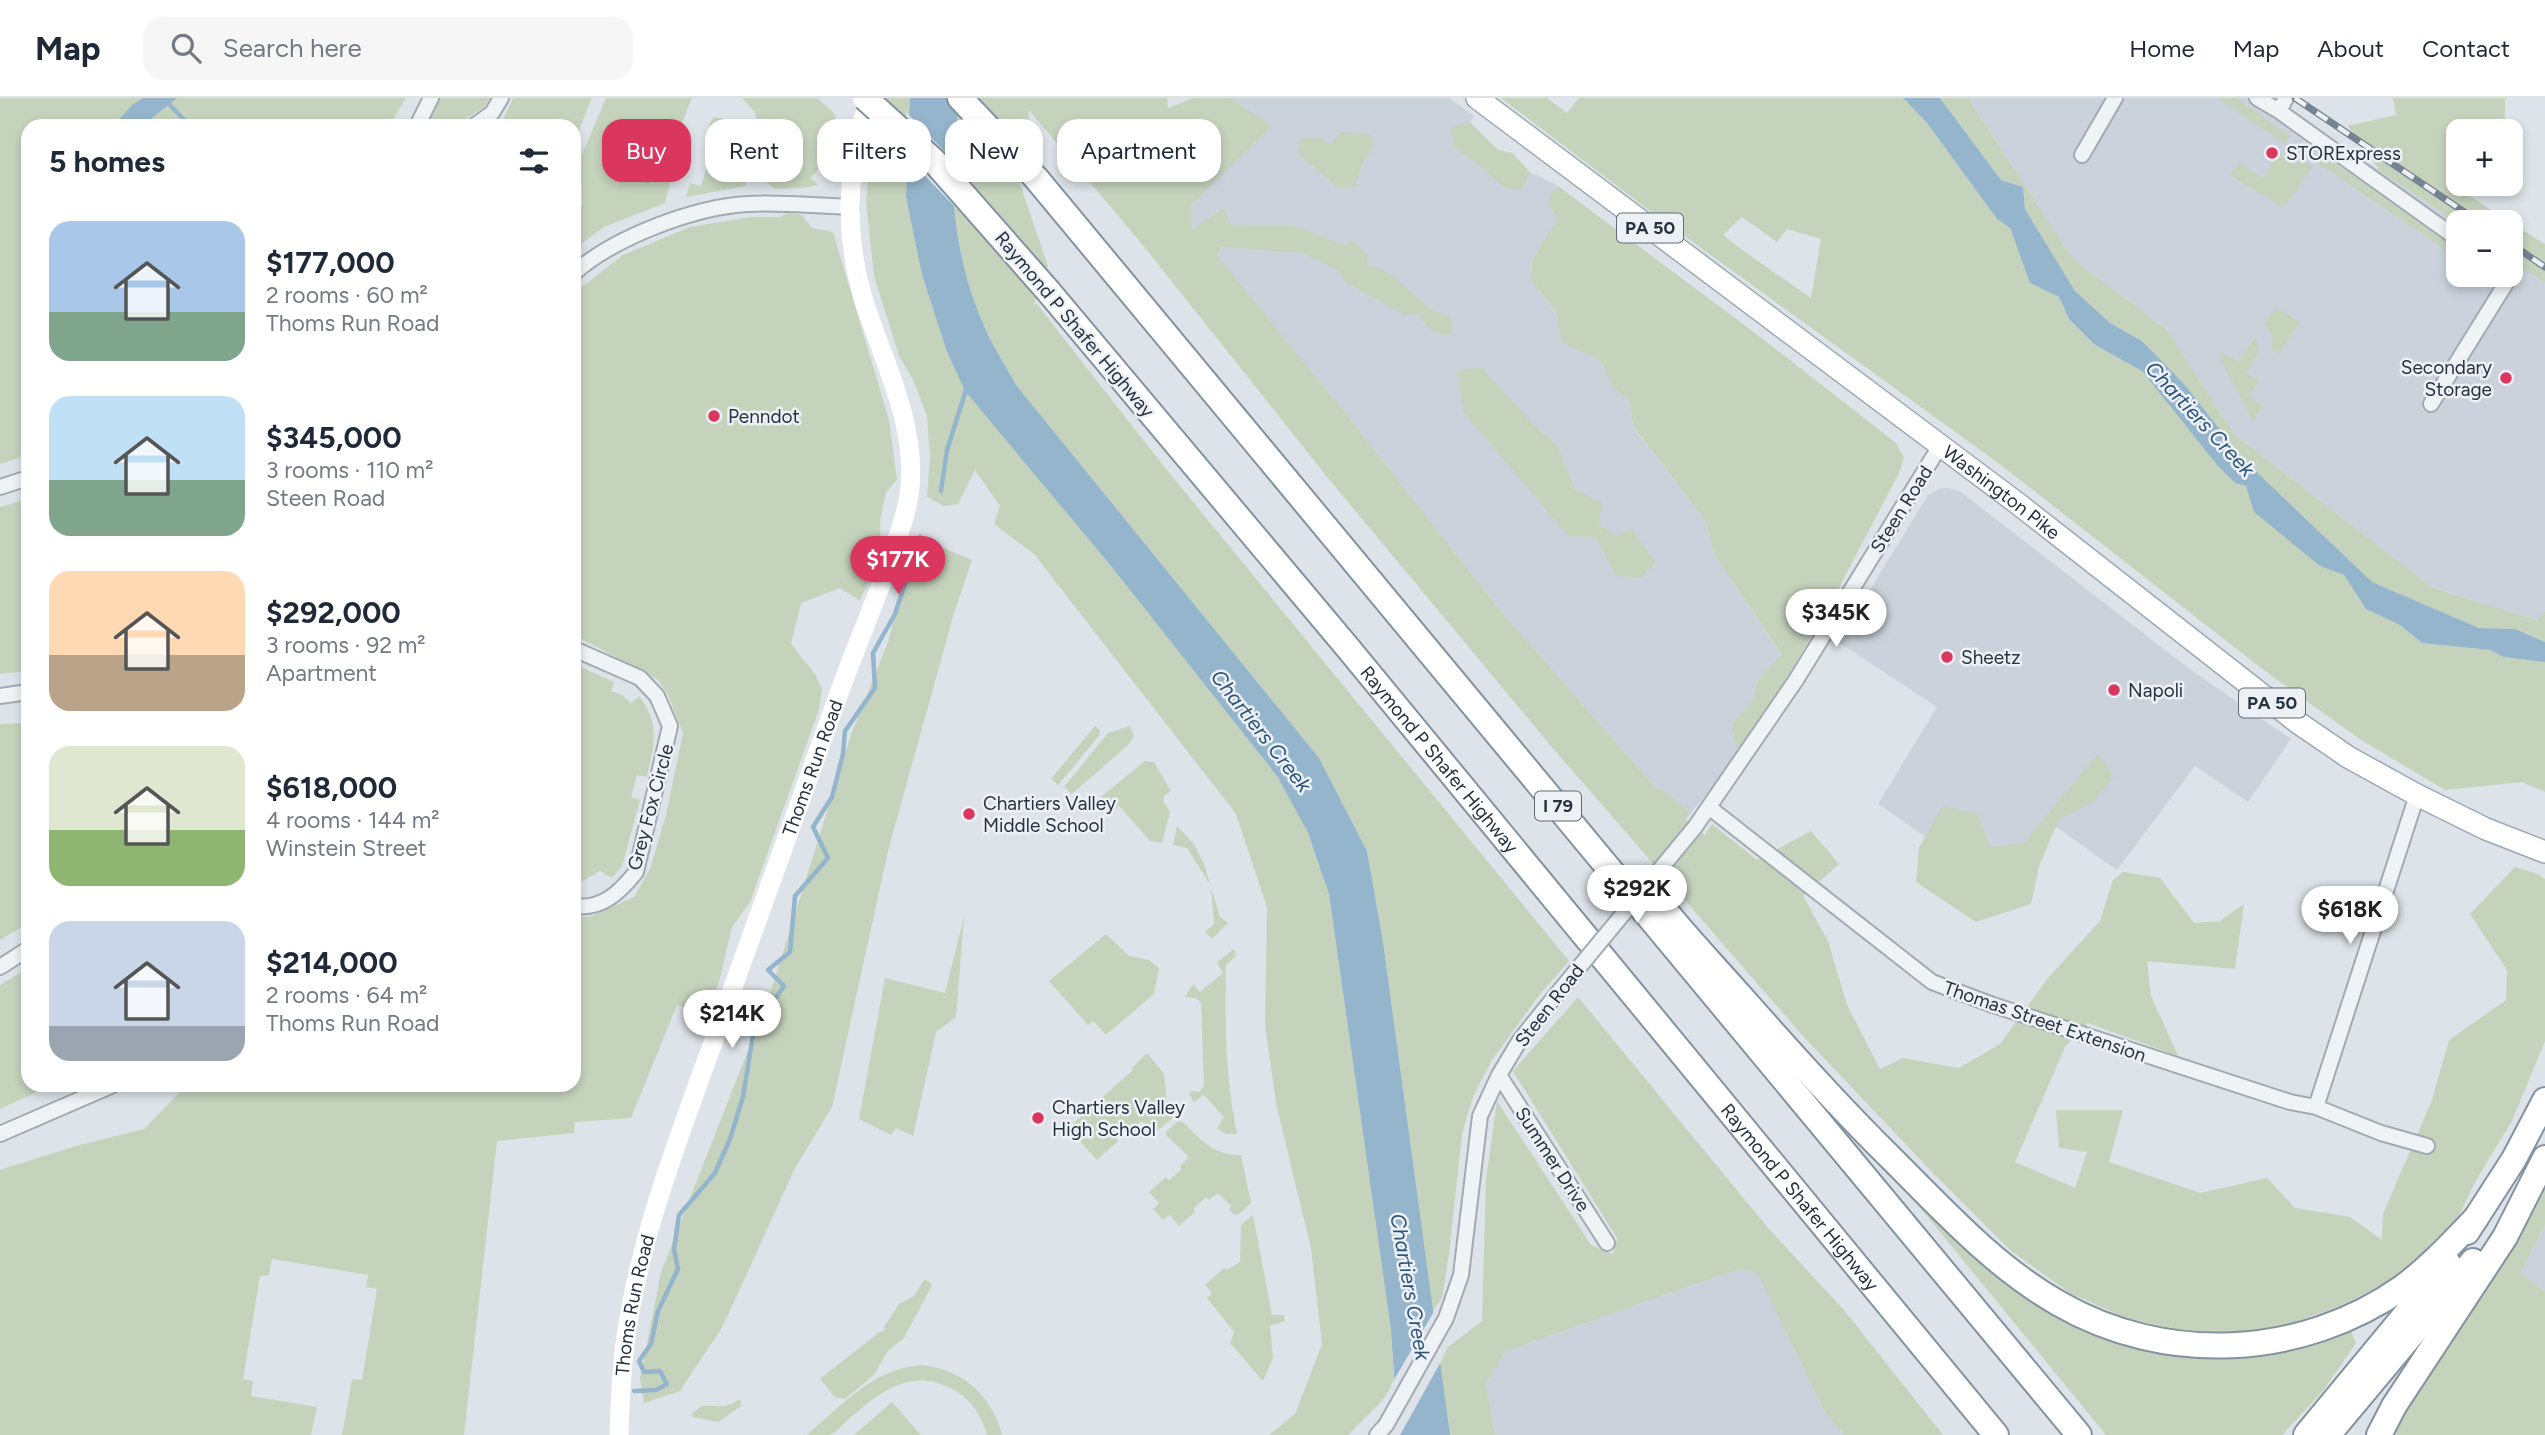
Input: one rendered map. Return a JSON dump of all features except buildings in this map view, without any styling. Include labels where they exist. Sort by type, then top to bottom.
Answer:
[{"type":"highway","name":"Raymond P Shafer Highway","points":[[867,98],[933,160],[1049,292],[1348,648],[1996,1435]]},
{"type":"highway","name":"I 79","points":[[960,98],[1036,178],[2078,1435]]},
{"type":"highway","points":[[1383,594],[1541,761],[1663,909],[1852,1120],[1993,1256],[2056,1302],[2088,1319],[2128,1333],[2175,1344],[2212,1347],[2277,1340],[2306,1334],[2370,1307],[2412,1279],[2476,1218]]},
{"type":"highway","points":[[2306,1435],[2446,1266],[2514,1159],[2545,1100]]},
{"type":"highway","points":[[2379,1435],[2394,1406],[2505,1237],[2545,1158]]},
{"type":"highway","points":[[2328,1435],[2430,1315],[2526,1191]]},
{"type":"main road","name":"Washington Pike","points":[[1476,98],[2138,596],[2297,722],[2348,757],[2417,795],[2486,829],[2545,852]]},
{"type":"street","points":[[420,119],[431,98]]},
{"type":"street","points":[[484,119],[492,113],[501,98]]},
{"type":"street","name":"Thoms Run Road","points":[[619,1435],[626,1336],[641,1264],[667,1173],[906,511],[911,461],[905,425],[896,388],[863,296],[853,247],[850,207],[852,161],[867,98]]},
{"type":"street","points":[[2082,155],[2115,98]]},
{"type":"street","points":[[2257,98],[2446,231]]},
{"type":"street","points":[[2279,111],[2286,98]]},
{"type":"street","points":[[581,269],[639,232],[687,215],[747,204],[850,207]]},
{"type":"street","points":[[2431,404],[2504,287]]},
{"type":"street","name":"Steen Road","points":[[1382,1430],[1446,1318],[1461,1275],[1480,1116],[1499,1075],[1520,1040],[1710,808],[1796,680],[1940,446]]},
{"type":"street","points":[[0,487],[21,480]]},
{"type":"street","name":"Grey Fox Circle","points":[[581,652],[640,677],[657,696],[670,726],[636,872],[604,903],[581,905]]},
{"type":"street","points":[[0,696],[21,693]]},
{"type":"street","points":[[2316,1107],[2417,795]]},
{"type":"street","name":"Thomas Street Extension","points":[[1710,808],[1932,982],[1993,1005],[2290,1102],[2316,1107],[2381,1133],[2427,1146]]},
{"type":"street","points":[[0,967],[21,954]]},
{"type":"street","name":"Summer Drive","points":[[1499,1075],[1607,1243]]},
{"type":"street","points":[[0,1134],[97,1092]]},
{"type":"shaded area","points":[[1047,98],[1215,119],[1070,119]]},
{"type":"shaded area","points":[[1231,98],[1449,98],[1474,116],[1454,147],[1523,190],[1530,172],[1558,186],[1550,195],[1558,218],[1532,260],[1531,280],[1556,314],[1561,341],[1600,360],[1612,384],[1630,402],[1633,427],[1706,522],[1714,554],[1781,655],[1757,681],[1754,698],[1731,725],[1748,744],[1686,819],[1665,791],[1657,789],[1500,610],[1347,415],[1217,256],[1225,243],[1223,209],[1190,231],[1137,182],[1221,182],[1221,120],[1271,126]]},
{"type":"shaded area","points":[[1968,98],[2272,98],[2446,215],[2446,287],[2523,287],[2523,268],[2545,282],[2545,611],[2537,620],[2433,588],[2234,434],[2167,330],[2073,259]]},
{"type":"shaded area","points":[[1949,488],[1961,492],[2187,667],[2291,739],[2248,802],[2195,766],[2117,870],[2056,827],[2006,892],[1878,804],[1937,707],[1838,642],[1928,495],[1939,489]]},
{"type":"shaded area","points":[[2545,1225],[2545,1291],[2519,1273]]},
{"type":"shaded area","points":[[1738,1269],[1757,1271],[1824,1411],[1844,1435],[1495,1435],[1486,1383],[1506,1351]]},
{"type":"green space","points":[[0,98],[406,98],[393,119],[21,119],[21,457],[0,464]]},
{"type":"green space","points":[[440,98],[490,98],[484,107],[466,119],[428,119]]},
{"type":"green space","points":[[513,98],[592,98],[581,125],[581,119],[503,119]]},
{"type":"green space","points":[[606,98],[692,98],[683,119],[602,119],[602,182],[670,182],[665,203],[604,227],[581,244],[581,157]]},
{"type":"green space","points":[[742,98],[817,98],[836,115],[835,119],[817,119],[817,170],[811,178],[818,185],[775,189],[766,182],[803,182],[803,119],[757,119]]},
{"type":"green space","points":[[884,98],[910,98],[909,119],[879,119]]},
{"type":"green space","points":[[961,98],[1167,98],[1168,108],[1193,98],[1231,98],[1272,126],[1221,176],[1221,119],[1057,119],[1057,143],[1043,127],[1043,119],[1037,119],[1029,110],[1028,119],[957,119]]},
{"type":"green space","points":[[1501,98],[1547,98],[1567,113],[1579,98],[1903,98],[1927,123],[1997,219],[2010,228],[2030,283],[2059,297],[2069,319],[2095,345],[2142,371],[2217,465],[2235,483],[2246,486],[2320,566],[2344,575],[2366,609],[2400,625],[2422,643],[2490,650],[2504,657],[2545,662],[2545,792],[2522,782],[2445,790],[2361,740],[2261,668],[2001,465],[1654,214]],"holes":[[[1742,217],[1777,242],[1787,229],[1821,239],[1811,298],[1723,235]]]},
{"type":"green space","points":[[1940,98],[1968,98],[2073,259],[2167,330],[2234,434],[2433,588],[2537,620],[2545,611],[2545,642],[2515,629],[2479,628],[2372,582],[2243,459],[2185,385],[2142,341],[2110,323],[2075,291],[2025,209],[2023,187],[2001,180]]},
{"type":"green space","points":[[2217,98],[2237,98],[2290,136],[2285,144]]},
{"type":"green space","points":[[2393,98],[2505,98],[2505,119],[2446,119],[2446,196],[2469,196],[2491,210],[2446,210],[2446,215],[2380,171],[2348,126],[2396,115]]},
{"type":"green space","points":[[1470,122],[1498,150],[1512,153],[1530,172],[1523,190],[1506,189],[1454,147],[1451,128]]},
{"type":"green space","points":[[1340,132],[1370,134],[1374,146],[1362,164],[1355,187],[1337,187],[1297,153],[1301,137],[1321,139],[1329,145]]},
{"type":"green space","points":[[2278,154],[2295,165],[2301,158],[2313,166],[2284,208],[2230,175],[2239,163],[2262,178]]},
{"type":"green space","points":[[2321,154],[2446,238],[2446,250],[2316,162]]},
{"type":"green space","points":[[705,173],[705,182],[746,182],[746,186],[686,197],[690,183],[701,186]]},
{"type":"green space","points":[[868,182],[907,182],[906,197],[922,275],[947,352],[965,390],[1111,566],[1277,776],[1308,833],[1329,894],[1391,1330],[1394,1383],[1382,1401],[1348,1435],[1269,1435],[1295,1414],[1322,1344],[1311,1248],[1277,1108],[1265,1026],[1267,907],[1236,814],[1034,554],[994,524],[1000,506],[975,470],[958,504],[944,506],[927,497],[930,457],[927,416],[913,380],[899,356],[874,276],[866,201]]},
{"type":"green space","points":[[953,182],[1020,182],[1048,266],[1033,306],[1036,303],[1162,464],[1569,961],[1540,994],[1492,1060],[1473,1097],[1462,1134],[1442,1298],[1433,1311],[1383,942],[1367,851],[1319,758],[1016,385],[985,328],[965,273]]},
{"type":"green space","points":[[1090,182],[1215,182],[1191,205],[1191,230],[1223,208],[1231,225],[1295,226],[1345,246],[1351,240],[1368,254],[1367,265],[1385,271],[1430,308],[1451,317],[1452,334],[1436,332],[1417,314],[1404,315],[1347,283],[1337,269],[1301,253],[1222,247],[1217,255],[1500,610],[1657,789],[1665,791],[1689,812],[1686,820],[1705,835],[1712,824],[1757,860],[1811,831],[1839,864],[1803,896],[1828,941],[1847,1005],[1880,1069],[1903,1058],[1959,1068],[2000,1044],[2048,978],[2100,921],[2113,880],[2123,872],[2160,878],[2194,923],[2220,921],[2244,904],[2235,969],[2147,961],[2151,996],[2178,1056],[2088,1023],[2065,1047],[2015,1162],[2075,1188],[2087,1152],[2059,1148],[2056,1110],[2123,1110],[2109,1162],[2200,1193],[2267,1178],[2295,1208],[2350,1217],[2382,1240],[2383,1214],[2432,1100],[2449,1040],[2506,1000],[2507,970],[2470,914],[2515,867],[2545,879],[2545,1041],[2512,1121],[2475,1182],[2456,1222],[2415,1264],[2340,1306],[2289,1324],[2232,1334],[2176,1331],[2121,1316],[2070,1293],[2010,1250],[1802,1035],[1551,746],[1328,478]]},
{"type":"green space","points":[[1558,186],[1759,336],[1896,443],[1904,458],[1899,473],[1832,601],[1748,744],[1737,747],[1731,725],[1754,698],[1757,681],[1781,654],[1714,554],[1706,522],[1633,426],[1630,402],[1611,384],[1600,360],[1561,342],[1556,313],[1531,280],[1532,260],[1558,218],[1548,204],[1550,195]]},
{"type":"green space","points":[[787,213],[802,215],[812,228],[833,232],[889,420],[897,480],[886,492],[880,521],[881,549],[860,601],[840,588],[801,603],[791,644],[815,674],[822,689],[819,709],[750,902],[732,927],[719,982],[706,1014],[677,1005],[631,1118],[575,1122],[574,1133],[497,1141],[464,1435],[342,1435],[352,1379],[362,1380],[377,1289],[366,1287],[368,1275],[272,1259],[269,1275],[260,1276],[243,1379],[253,1381],[251,1396],[317,1407],[311,1435],[0,1435],[0,1170],[72,1147],[144,1129],[180,1092],[581,1092],[581,916],[590,917],[634,897],[650,869],[666,815],[683,733],[668,695],[657,679],[581,639],[581,288],[623,255],[690,227],[751,217],[781,217]]},
{"type":"green space","points":[[2523,230],[2545,244],[2545,283],[2523,268]]},
{"type":"green space","points":[[2276,308],[2300,322],[2278,354],[2273,351],[2270,329],[2263,325]]},
{"type":"green space","points":[[2256,336],[2259,352],[2246,373],[2259,382],[2249,396],[2263,406],[2253,421],[2218,355],[2224,353],[2238,362]]},
{"type":"green space","points":[[1482,368],[1537,428],[1558,446],[1575,490],[1602,503],[1599,524],[1615,536],[1631,529],[1656,562],[1641,578],[1616,576],[1595,537],[1569,537],[1464,413],[1457,369]]},
{"type":"green space","points":[[21,501],[21,672],[0,674],[0,507]]},
{"type":"green space","points":[[914,536],[972,560],[954,613],[888,851],[832,1107],[794,1170],[723,1326],[680,1391],[644,1403],[640,1379],[661,1272],[769,997],[852,732],[888,642]]},
{"type":"green space","points":[[581,667],[614,682],[611,691],[622,695],[631,703],[639,696],[651,717],[654,735],[647,777],[637,775],[631,797],[640,800],[622,866],[612,878],[600,871],[583,881]]},
{"type":"green space","points":[[21,723],[21,927],[0,940],[0,724]]},
{"type":"green space","points":[[1095,726],[1100,730],[1099,736],[1058,785],[1051,779]]},
{"type":"green space","points":[[1130,726],[1134,736],[1128,745],[1072,794],[1064,787],[1108,733]]},
{"type":"green space","points":[[2098,753],[2114,777],[2093,802],[2059,819],[2039,866],[2031,904],[1976,922],[1916,882],[1919,848],[1942,806],[1977,813],[1990,847],[2024,843]]},
{"type":"green space","points":[[1145,761],[1154,762],[1171,791],[1164,796],[1163,801],[1170,812],[1162,843],[1150,841],[1119,806],[1113,811],[1101,797]]},
{"type":"green space","points":[[1177,826],[1194,844],[1210,885],[1187,848],[1173,845]]},
{"type":"green space","points":[[1211,888],[1220,917],[1228,923],[1212,939],[1205,932],[1214,924]]},
{"type":"green space","points":[[964,917],[956,1017],[936,1032],[913,1136],[896,1128],[891,1135],[859,1119],[885,978],[945,993]]},
{"type":"green space","points":[[1106,934],[1129,956],[1149,960],[1159,968],[1154,994],[1106,1035],[1093,1021],[1088,1025],[1049,981]]},
{"type":"green space","points":[[1235,950],[1236,956],[1226,965],[1226,1029],[1230,1091],[1237,1134],[1226,1134],[1217,1128],[1224,1117],[1204,1095],[1194,1102],[1189,1094],[1191,1091],[1199,1092],[1204,1086],[1201,1003],[1196,998],[1185,997],[1193,984],[1200,992],[1223,973],[1217,963]]},
{"type":"green space","points":[[21,972],[21,1092],[37,1092],[0,1109],[0,985]]},
{"type":"green space","points":[[1578,997],[1768,1228],[1844,1310],[1943,1435],[1844,1435],[1824,1411],[1757,1272],[1738,1269],[1506,1351],[1486,1383],[1495,1435],[1400,1435],[1448,1347],[1482,1321],[1486,1180],[1497,1101],[1591,1245],[1613,1254],[1617,1238],[1513,1071]]},
{"type":"green space","points":[[1147,1053],[1164,1074],[1167,1104],[1174,1117],[1153,1134],[1142,1121],[1132,1129],[1129,1126],[1116,1138],[1118,1141],[1097,1160],[1068,1128],[1133,1070]]},
{"type":"green space","points":[[1178,1121],[1183,1122],[1202,1141],[1216,1150],[1241,1155],[1251,1203],[1238,1215],[1233,1214],[1229,1209],[1231,1206],[1218,1193],[1209,1200],[1206,1197],[1193,1209],[1195,1212],[1179,1226],[1170,1215],[1163,1220],[1153,1209],[1159,1203],[1149,1192],[1166,1177],[1169,1180],[1182,1169],[1180,1166],[1189,1157],[1166,1135]]},
{"type":"green space","points":[[2545,1184],[2545,1225],[2520,1273],[2545,1291],[2545,1435],[2395,1435],[2401,1421],[2503,1261]]},
{"type":"green space","points":[[1920,1201],[2022,1295],[2089,1334],[2172,1353],[2263,1355],[2349,1327],[2356,1343],[2323,1391],[2282,1435],[2106,1435],[1917,1204]]},
{"type":"green space","points":[[1253,1215],[1272,1315],[1284,1315],[1285,1321],[1270,1326],[1273,1358],[1263,1381],[1230,1343],[1234,1332],[1207,1298],[1212,1293],[1205,1285],[1224,1268],[1227,1270],[1240,1262],[1241,1225]]},
{"type":"green space","points":[[924,1280],[932,1285],[904,1338],[887,1352],[874,1375],[845,1399],[835,1397],[820,1379],[885,1330],[884,1327],[899,1304],[915,1295]]},
{"type":"green space","points":[[922,1365],[950,1372],[974,1387],[991,1408],[1002,1435],[987,1435],[982,1421],[964,1397],[937,1383],[923,1381],[910,1382],[885,1392],[861,1408],[832,1434],[807,1435],[846,1400],[874,1381],[889,1373]]},
{"type":"green space","points":[[741,1401],[741,1406],[718,1422],[693,1417],[692,1414],[701,1406],[725,1406]]},
{"type":"green space","points":[[892,1402],[921,1435],[854,1435]]},
{"type":"water","points":[[143,98],[177,98],[151,119],[119,119]]},
{"type":"water","name":"Chartiers Creek","points":[[910,98],[961,98],[957,119],[945,119],[945,182],[953,182],[959,244],[966,273],[974,301],[992,343],[1016,385],[1319,758],[1367,851],[1383,942],[1450,1435],[1398,1435],[1391,1330],[1329,894],[1308,833],[1277,776],[1111,566],[965,391],[947,352],[922,275],[906,197],[907,182],[931,182],[931,119],[909,119]]},
{"type":"water","name":"Chartiers Creek","points":[[1903,98],[1940,98],[2001,180],[2023,187],[2025,209],[2075,291],[2110,323],[2142,341],[2185,385],[2243,459],[2372,582],[2479,628],[2515,629],[2545,642],[2545,662],[2504,657],[2490,650],[2422,643],[2400,625],[2366,609],[2344,575],[2320,566],[2254,512],[2246,486],[2235,483],[2217,465],[2142,371],[2095,345],[2069,319],[2059,297],[2030,283],[2010,228],[1997,219],[1927,123]]},
{"type":"pier","points":[[931,137],[945,152],[945,182],[958,182],[957,209],[931,182]]},
{"type":"pier","points":[[1436,1308],[1443,1358],[1400,1435],[1394,1435],[1391,1385]]},
{"type":"waterway","points":[[170,105],[183,119]]},
{"type":"waterway","points":[[941,491],[947,450],[967,387]]},
{"type":"waterway","points":[[634,1391],[656,1390],[667,1384],[660,1371],[644,1372],[639,1361],[651,1344],[658,1311],[678,1269],[674,1249],[679,1215],[715,1173],[730,1139],[743,1097],[754,1029],[784,986],[768,970],[790,952],[795,896],[828,858],[813,827],[832,797],[843,754],[845,731],[875,688],[873,653],[895,614],[920,537]]},
{"type":"railway","points":[[2295,98],[2461,210]]},
{"type":"railway","points":[[2523,252],[2545,267]]},
{"type":"place","name":"STORExpress","points":[[2272,153]]},
{"type":"place","name":"Secondary Storage","points":[[2506,378]]},
{"type":"place","name":"Penndot","points":[[714,416]]},
{"type":"place","name":"Sheetz","points":[[1947,657]]},
{"type":"place","name":"Napoli","points":[[2114,690]]},
{"type":"place","name":"Chartiers Valley Middle School","points":[[969,814]]},
{"type":"place","name":"Chartiers Valley High School","points":[[1038,1118]]}]
